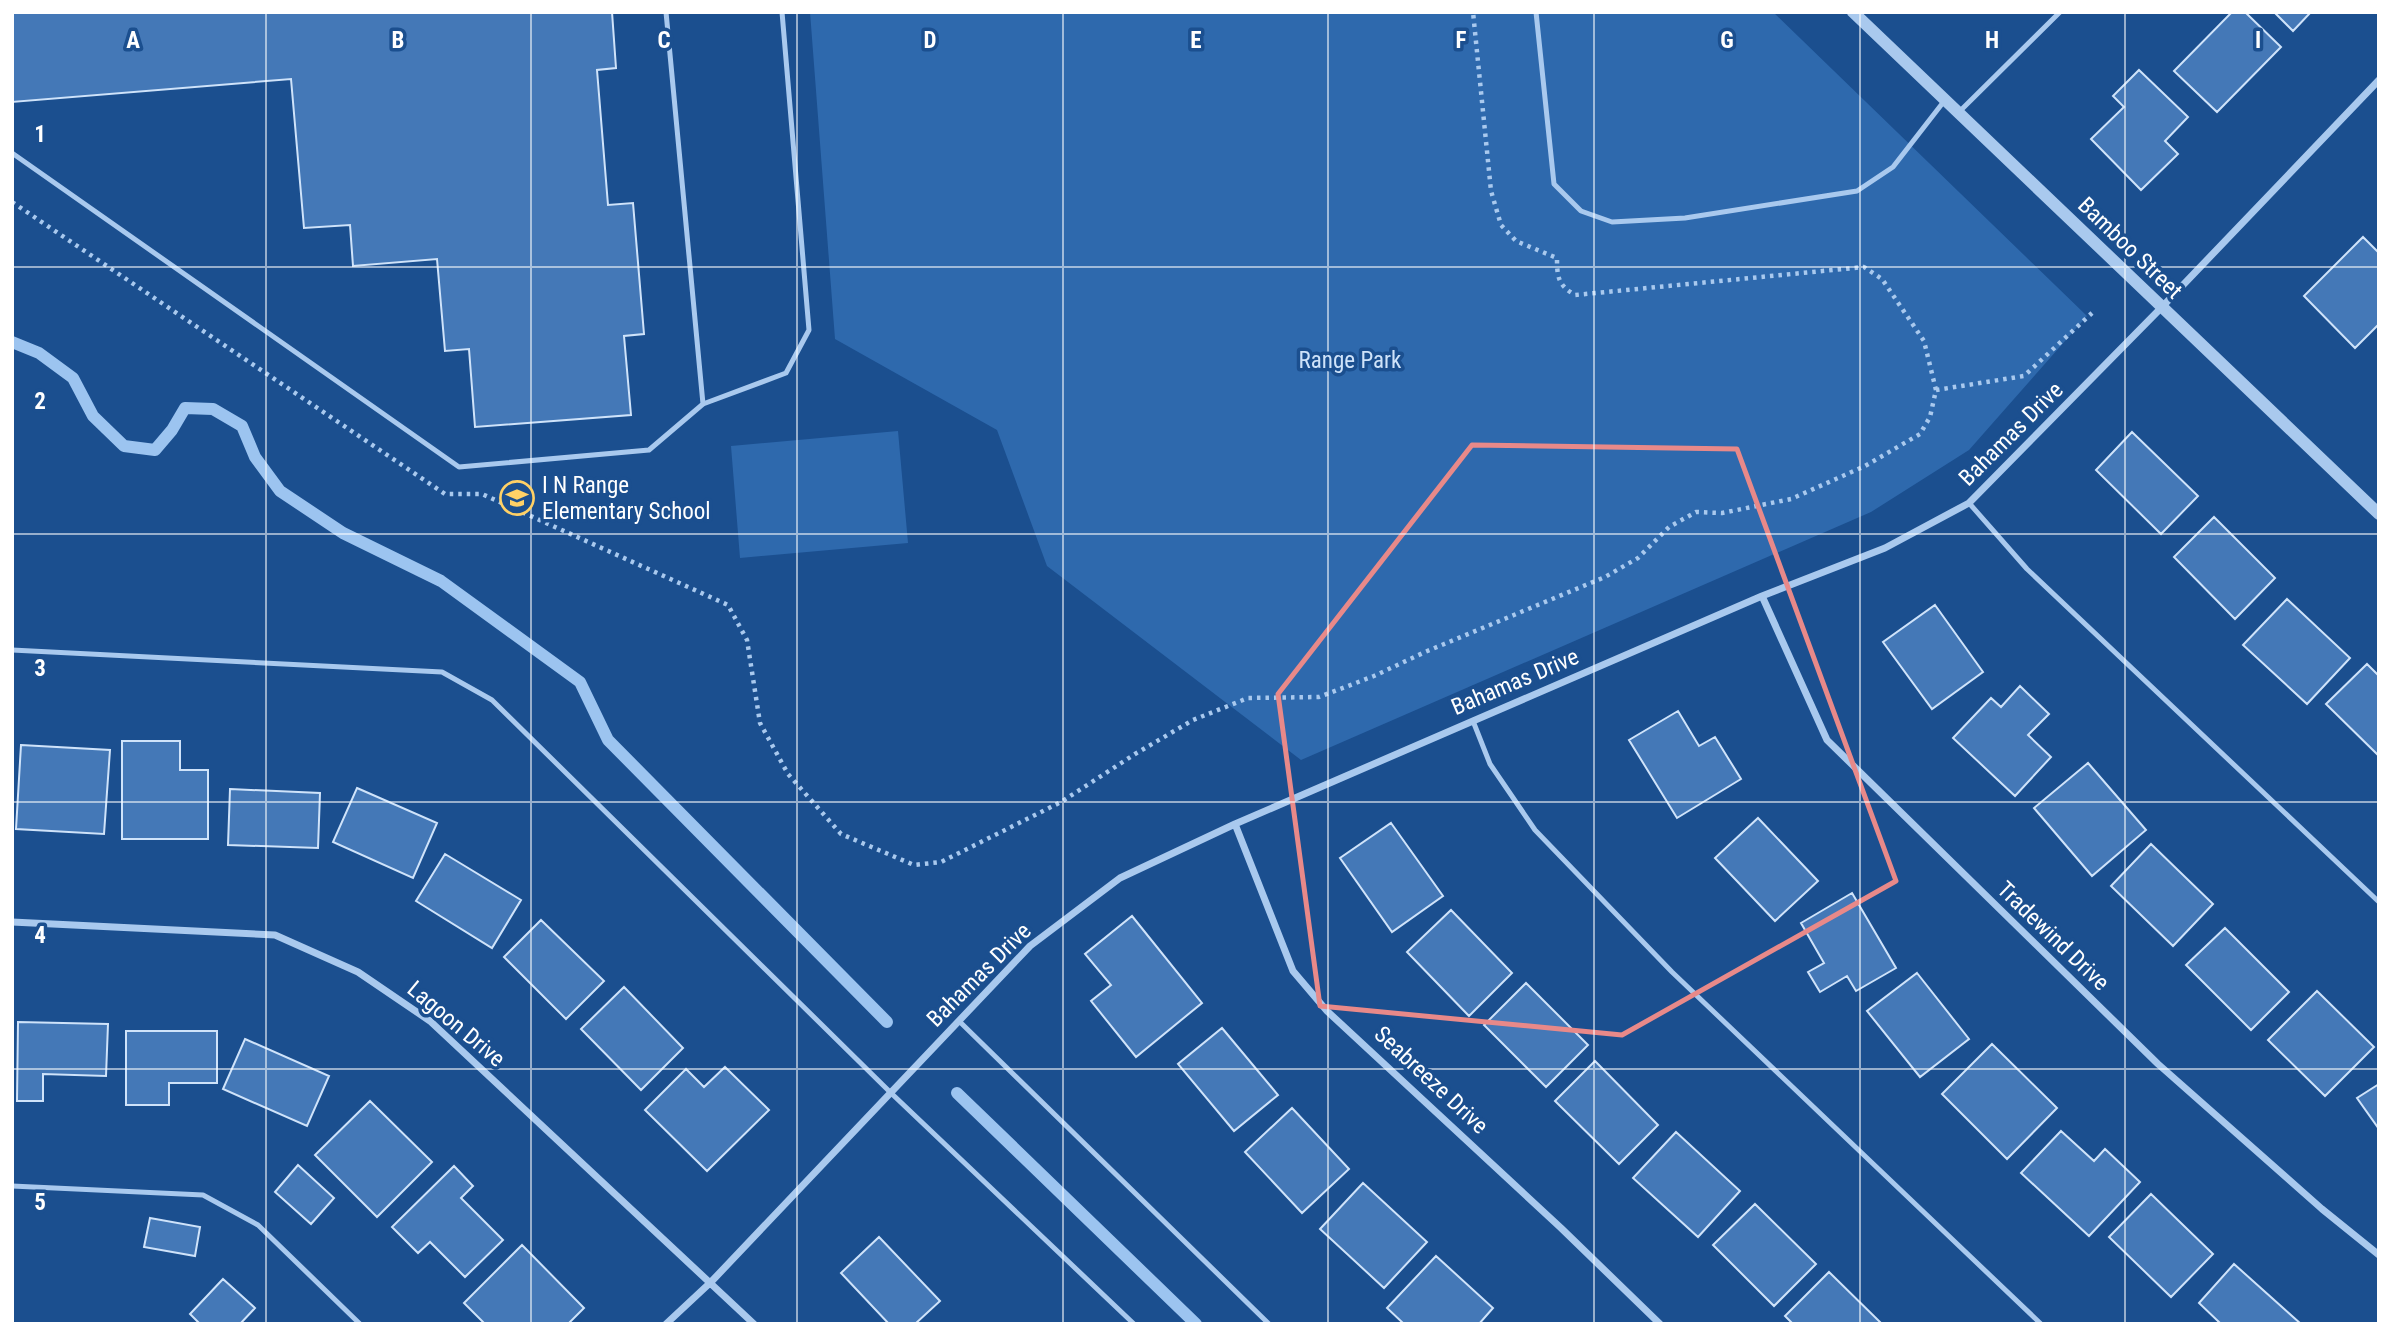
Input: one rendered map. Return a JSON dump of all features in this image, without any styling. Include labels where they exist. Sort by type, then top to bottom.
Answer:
[{"type":"street","name":"Bamboo Street","points":[[1853,12],[2379,514]]},
{"type":"street","name":"Bahamas Drive","points":[[666,1324],[711,1282],[1030,946],[1121,878],[1235,824],[1762,596],[1885,548],[1969,503],[2162,307],[2379,80]]},
{"type":"street","name":"Tradewind Drive","points":[[1762,596],[1827,740],[2158,1064],[2322,1209],[2379,1255]]},
{"type":"street","name":"Seabreeze Drive","points":[[1235,824],[1293,971],[1327,1011],[1562,1228],[1660,1324]]},
{"type":"street","name":"Lagoon Drive","points":[[12,922],[275,935],[358,972],[430,1021],[754,1324]]},
{"type":"lane","points":[[666,12],[703,404]]},
{"type":"lane","points":[[12,153],[459,467],[649,450],[703,404],[786,373],[809,330],[782,12]]},
{"type":"lane","points":[[1536,12],[1554,184],[1581,211],[1612,222],[1685,218],[1857,191],[1893,167],[1945,100]]},
{"type":"lane","points":[[1958,113],[2060,12]]},
{"type":"lane","points":[[1969,503],[2027,569],[2379,902]]},
{"type":"lane","points":[[12,650],[442,671],[492,700],[891,1093],[1134,1324]]},
{"type":"lane","points":[[1473,721],[1490,764],[1535,830],[1672,972],[2041,1324]]},
{"type":"lane","points":[[959,1021],[1269,1324]]},
{"type":"lane","points":[[12,1186],[203,1195],[258,1225],[360,1324]]},
{"type":"path","points":[[12,202],[445,494],[482,494],[729,605],[747,640],[760,723],[788,774],[841,834],[914,865],[941,862],[1061,802],[1193,720],[1248,698],[1319,697],[1374,676],[1605,577],[1639,558],[1669,527],[1696,512],[1722,513],[1791,499],[1865,466],[1920,434],[1930,416],[1936,390],[1924,341],[1882,279],[1864,267],[1575,295],[1567,291],[1557,277],[1557,258],[1516,241],[1501,225],[1491,191],[1473,12]]},
{"type":"path","points":[[1936,390],[2024,376],[2092,313]]},
{"type":"highlighted area","points":[[1472,445],[1737,449],[1896,881],[1622,1035],[1320,1006],[1278,694]]},
{"type":"green space","name":"Range Park","points":[[810,12],[1773,12],[2087,316],[1969,450],[1871,512],[1301,760],[1047,566],[997,430],[835,339]]},
{"type":"green space","points":[[898,431],[908,543],[740,558],[731,446]]},
{"type":"building","points":[[12,12],[612,12],[616,68],[597,70],[608,205],[633,203],[644,334],[624,336],[631,415],[475,427],[469,349],[445,351],[437,259],[353,266],[350,225],[304,228],[291,79],[12,102]]},
{"type":"building","points":[[2232,12],[2245,12],[2281,47],[2217,112],[2174,71]]},
{"type":"building","points":[[2274,12],[2311,12],[2293,31]]},
{"type":"building","points":[[2139,70],[2188,117],[2165,141],[2178,154],[2141,190],[2091,139],[2124,107],[2113,96]]},
{"type":"building","points":[[2363,237],[2379,253],[2379,324],[2355,348],[2304,296]]},
{"type":"building","points":[[2132,432],[2198,496],[2161,534],[2096,470]]},
{"type":"building","points":[[2214,517],[2275,578],[2235,619],[2174,557]]},
{"type":"building","points":[[2287,599],[2350,658],[2307,704],[2243,645]]},
{"type":"building","points":[[1935,605],[1983,672],[1932,709],[1883,642]]},
{"type":"building","points":[[2367,664],[2379,676],[2379,756],[2326,704]]},
{"type":"building","points":[[2020,686],[2049,714],[2028,735],[2051,757],[2015,796],[1953,738],[1991,698],[2001,707]]},
{"type":"building","points":[[1678,711],[1699,746],[1715,737],[1741,779],[1677,818],[1629,740]]},
{"type":"building","points":[[122,741],[180,741],[180,770],[208,770],[208,839],[122,839]]},
{"type":"building","points":[[21,745],[110,750],[104,834],[16,829]]},
{"type":"building","points":[[2088,763],[2146,830],[2092,876],[2034,808]]},
{"type":"building","points":[[357,788],[437,823],[413,878],[333,842]]},
{"type":"building","points":[[230,789],[320,793],[318,848],[228,845]]},
{"type":"building","points":[[1758,818],[1818,881],[1775,921],[1715,858]]},
{"type":"building","points":[[1391,823],[1443,896],[1392,932],[1340,858]]},
{"type":"building","points":[[2151,844],[2213,904],[2173,946],[2111,886]]},
{"type":"building","points":[[445,854],[521,900],[492,948],[416,901]]},
{"type":"building","points":[[1852,893],[1896,968],[1856,991],[1847,976],[1820,992],[1808,972],[1824,963],[1801,923]]},
{"type":"building","points":[[1451,910],[1512,973],[1469,1016],[1407,952]]},
{"type":"building","points":[[1132,916],[1202,1003],[1136,1057],[1091,1001],[1111,985],[1085,954]]},
{"type":"building","points":[[541,920],[604,981],[566,1019],[504,957]]},
{"type":"building","points":[[2225,928],[2289,992],[2251,1030],[2186,965]]},
{"type":"building","points":[[1917,973],[1969,1039],[1920,1077],[1867,1011]]},
{"type":"building","points":[[1526,983],[1588,1045],[1546,1087],[1484,1025]]},
{"type":"building","points":[[624,987],[683,1048],[641,1090],[581,1029]]},
{"type":"building","points":[[2317,991],[2374,1047],[2325,1096],[2268,1040]]},
{"type":"building","points":[[18,1022],[108,1024],[106,1076],[43,1074],[43,1101],[17,1101]]},
{"type":"building","points":[[1222,1028],[1278,1095],[1234,1131],[1178,1064]]},
{"type":"building","points":[[126,1031],[217,1031],[217,1083],[169,1083],[169,1105],[126,1105]]},
{"type":"building","points":[[245,1039],[329,1076],[307,1126],[223,1089]]},
{"type":"building","points":[[1992,1044],[2057,1108],[2007,1159],[1942,1094]]},
{"type":"building","points":[[1595,1061],[1658,1125],[1619,1164],[1555,1101]]},
{"type":"building","points":[[725,1067],[769,1110],[707,1171],[645,1110],[686,1069],[704,1087]]},
{"type":"building","points":[[2379,1084],[2379,1129],[2357,1098]]},
{"type":"building","points":[[370,1101],[432,1162],[377,1217],[315,1155]]},
{"type":"building","points":[[1292,1108],[1349,1169],[1302,1213],[1245,1152]]},
{"type":"building","points":[[2061,1131],[2094,1161],[2105,1149],[2140,1182],[2089,1236],[2021,1173]]},
{"type":"building","points":[[1676,1132],[1740,1191],[1698,1237],[1633,1178]]},
{"type":"building","points":[[298,1165],[334,1198],[311,1224],[275,1192]]},
{"type":"building","points":[[454,1166],[473,1186],[461,1198],[503,1240],[465,1277],[430,1242],[418,1253],[392,1227]]},
{"type":"building","points":[[1363,1183],[1427,1242],[1384,1288],[1320,1229]]},
{"type":"building","points":[[2151,1194],[2213,1254],[2171,1297],[2109,1237]]},
{"type":"building","points":[[1755,1204],[1816,1264],[1774,1306],[1713,1245]]},
{"type":"building","points":[[150,1218],[200,1227],[195,1256],[144,1247]]},
{"type":"building","points":[[879,1237],[940,1301],[915,1324],[889,1324],[841,1273]]},
{"type":"building","points":[[522,1245],[584,1308],[568,1324],[485,1324],[464,1303]]},
{"type":"building","points":[[1436,1256],[1493,1308],[1479,1324],[1404,1324],[1387,1308]]},
{"type":"building","points":[[2234,1264],[2301,1324],[2221,1324],[2199,1303]]},
{"type":"building","points":[[1829,1272],[1882,1324],[1793,1324],[1785,1316]]},
{"type":"building","points":[[223,1279],[255,1308],[240,1324],[200,1324],[190,1314]]},
{"type":"waterway","points":[[12,342],[39,353],[73,378],[93,416],[124,446],[155,450],[172,430],[185,408],[213,409],[242,426],[255,457],[280,491],[343,533],[441,581],[580,682],[608,740],[887,1022]]},
{"type":"waterway","points":[[957,1093],[1196,1324]]},
{"type":"place","name":"I N Range Elementary School","points":[[517,498]]}]
